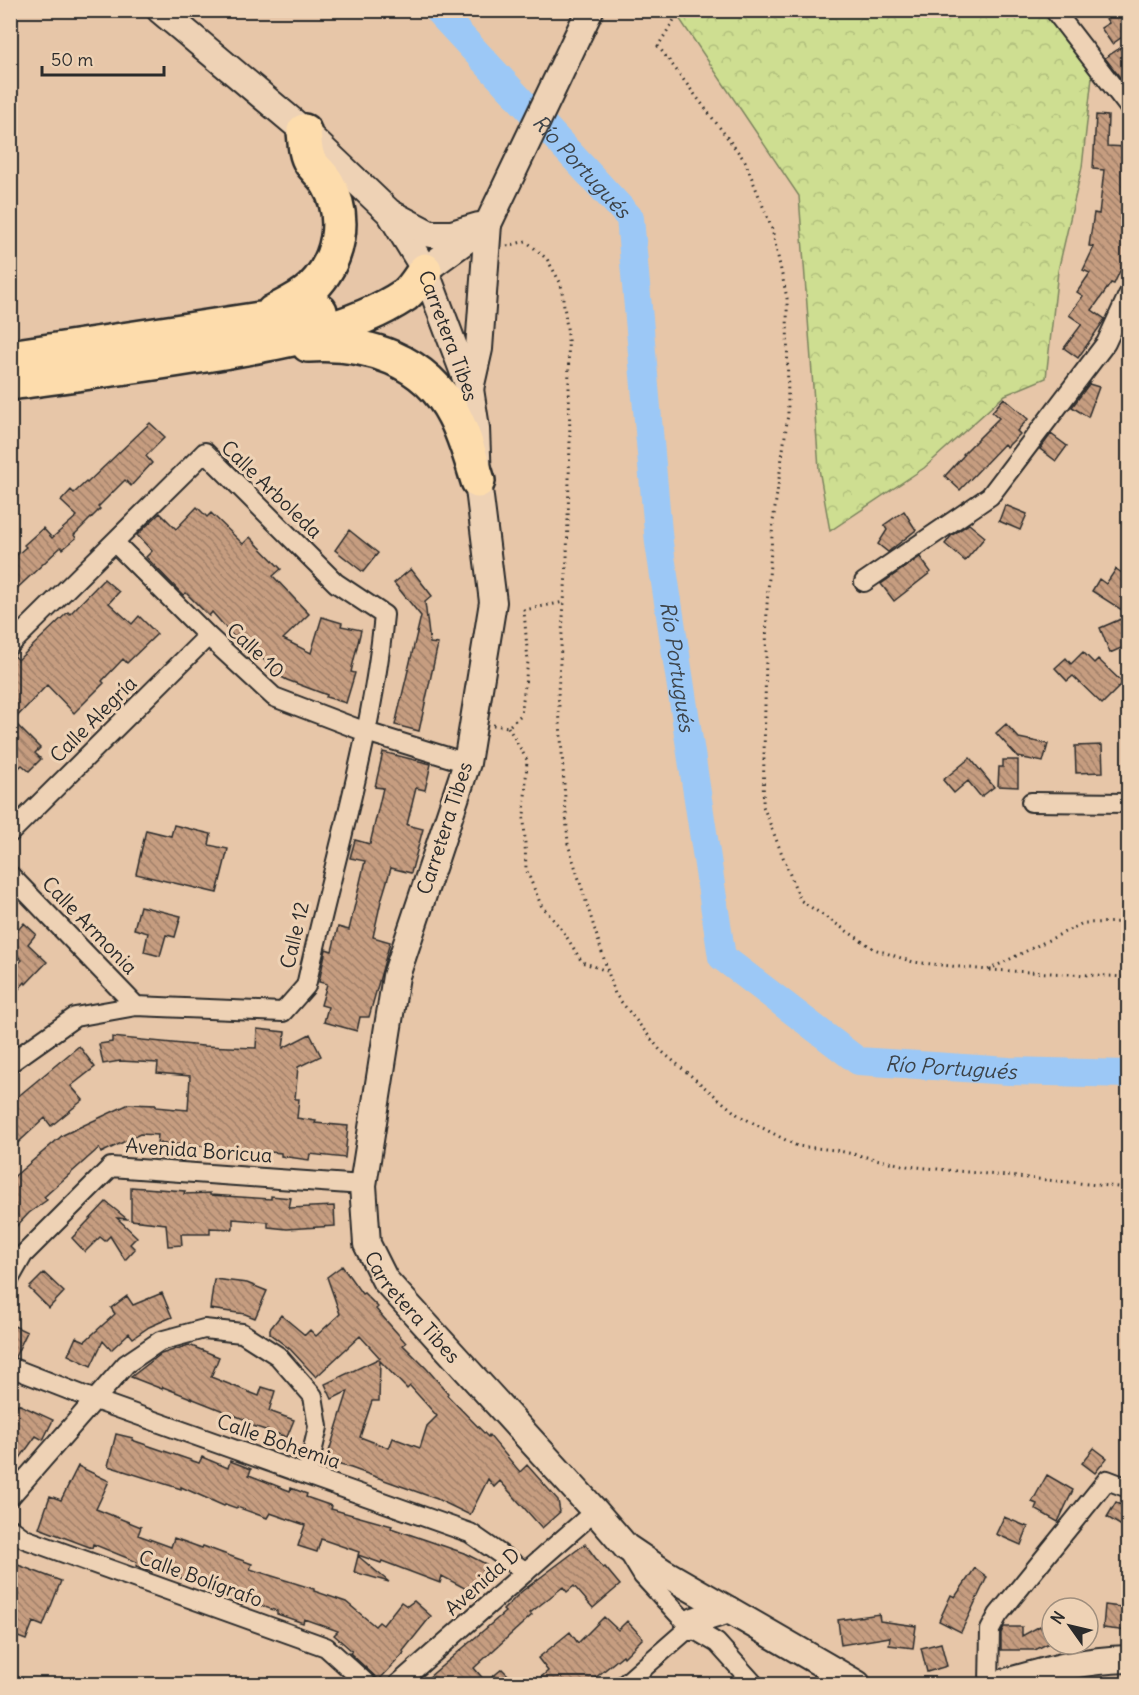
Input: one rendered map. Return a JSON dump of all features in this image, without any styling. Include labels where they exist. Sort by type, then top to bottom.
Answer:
[{"type":"highway","points":[[10,383],[146,365],[270,331],[312,288],[333,259],[337,247],[339,231],[334,199],[329,185],[309,161],[304,131]]},
{"type":"highway","points":[[10,357],[352,321],[407,293],[425,270]]},
{"type":"highway","points":[[270,331],[304,346],[333,344],[379,352],[413,370],[439,393],[455,417],[478,481]]},
{"type":"street","name":"Carretera Tibes","points":[[160,10],[304,131],[390,213],[425,270],[470,389],[477,428],[478,481],[493,602],[467,763],[396,976],[363,1185],[367,1244],[385,1280],[626,1547],[663,1572],[857,1684]]},
{"type":"street","points":[[470,389],[479,349],[490,220],[590,10]]},
{"type":"street","points":[[1054,10],[1128,106]]},
{"type":"street","points":[[390,213],[430,234],[452,234],[490,220]]},
{"type":"street","points":[[425,270],[490,220]]},
{"type":"street","points":[[864,582],[990,496],[1106,343],[1128,295]]},
{"type":"street","name":"Calle Arboleda","points":[[10,645],[205,452],[336,583],[384,615],[381,648]]},
{"type":"street","name":"Calle 10","points":[[114,542],[208,636],[274,697],[366,732],[467,763]]},
{"type":"street","name":"Calle Alegría","points":[[10,833],[208,636]]},
{"type":"street","name":"Calle 12","points":[[10,1063],[75,1017],[136,1006],[283,1012],[306,986],[366,732],[381,648]]},
{"type":"street","points":[[1031,802],[1128,802]]},
{"type":"street","name":"Calle Armonia","points":[[10,875],[136,1006]]},
{"type":"street","name":"Avenida Boricua","points":[[10,1278],[22,1255],[111,1167],[363,1185]]},
{"type":"street","points":[[10,1497],[126,1364],[160,1341],[204,1329],[242,1333],[278,1356],[313,1396],[318,1427],[307,1474]]},
{"type":"street","name":"Calle Bohemia","points":[[10,1367],[95,1400],[470,1533],[526,1572]]},
{"type":"street","points":[[989,1684],[990,1630],[998,1616],[1107,1480],[1128,1488]]},
{"type":"street","name":"Avenida D","points":[[398,1684],[595,1511]]},
{"type":"street","name":"Calle Bolígrafo","points":[[10,1528],[25,1539],[326,1647],[367,1684]]},
{"type":"street","points":[[626,1547],[643,1576],[690,1627],[717,1643],[754,1684]]},
{"type":"street","points":[[625,1684],[694,1621],[729,1610]]},
{"type":"street","points":[[999,1684],[1068,1664],[1128,1659]]},
{"type":"path","points":[[680,10],[658,46],[745,161],[772,229],[787,298],[788,414],[773,522],[767,605],[763,806],[800,900],[874,949],[913,962],[988,970],[1128,977]]},
{"type":"path","points":[[486,257],[510,245],[526,241],[548,260],[561,284],[568,335],[570,419],[564,602],[558,692],[568,844],[615,994],[660,1050],[738,1115],[797,1146],[835,1150],[908,1166],[1128,1188]]},
{"type":"path","points":[[508,727],[521,715],[528,662],[524,610],[564,602]]},
{"type":"path","points":[[473,722],[508,727]]},
{"type":"path","points":[[508,727],[527,760],[524,817],[526,869],[541,905],[563,931],[582,962],[608,972]]},
{"type":"path","points":[[988,970],[1083,923],[1128,922]]},
{"type":"green space","points":[[684,10],[1048,11],[1093,68],[1082,167],[1058,271],[1046,378],[1005,395],[924,468],[830,531],[819,469],[799,196],[677,15]]},
{"type":"building","points":[[1100,10],[1128,10],[1128,33],[1112,44],[1101,28],[1109,23]]},
{"type":"building","points":[[1120,48],[1128,61],[1128,88],[1105,58]]},
{"type":"building","points":[[1096,115],[1108,116],[1107,146],[1128,147],[1128,245],[1125,260],[1114,284],[1111,283],[1092,310],[1105,319],[1078,358],[1064,348],[1082,324],[1069,315],[1083,296],[1077,292],[1090,273],[1083,270],[1094,247],[1089,246],[1094,213],[1099,214],[1104,170],[1093,169]]},
{"type":"building","points":[[1089,384],[1099,387],[1088,417],[1072,407]]},
{"type":"building","points":[[1004,398],[1028,419],[1017,431],[1020,434],[1007,447],[1004,444],[960,490],[945,476],[963,454],[999,418],[992,412]]},
{"type":"building","points":[[150,423],[165,437],[146,456],[152,463],[131,486],[125,480],[74,535],[76,538],[63,549],[61,547],[10,595],[10,561],[43,528],[52,538],[77,516],[61,501],[71,490],[74,493],[87,483]]},
{"type":"building","points":[[1051,434],[1067,446],[1056,461],[1040,449]]},
{"type":"building","points":[[1005,505],[1027,514],[1020,530],[999,521]]},
{"type":"building","points":[[197,507],[207,517],[211,513],[243,544],[250,537],[281,569],[273,576],[309,614],[283,639],[311,653],[322,617],[342,623],[341,626],[361,630],[351,672],[355,673],[346,703],[326,697],[327,695],[270,671],[272,668],[238,634],[234,637],[212,612],[209,616],[186,593],[183,595],[146,557],[152,551],[137,535],[160,513],[176,529]]},
{"type":"building","points":[[904,511],[916,530],[888,552],[878,544],[887,530],[884,525]]},
{"type":"building","points":[[969,524],[985,537],[965,561],[945,544],[951,536]]},
{"type":"building","points":[[349,530],[378,553],[363,572],[335,550]]},
{"type":"building","points":[[920,557],[931,572],[894,601],[881,584]]},
{"type":"building","points":[[411,569],[432,596],[425,602],[430,643],[438,644],[419,731],[395,725],[421,616],[394,583]]},
{"type":"building","points":[[1116,569],[1128,577],[1128,614],[1092,591],[1099,579],[1106,584]]},
{"type":"building","points":[[104,579],[119,592],[109,603],[132,624],[139,616],[157,634],[127,663],[123,659],[102,681],[104,683],[74,713],[47,685],[13,721],[40,748],[35,753],[41,759],[29,771],[22,765],[10,776],[10,656],[14,655],[18,660],[68,612],[70,614]]},
{"type":"building","points":[[1128,616],[1128,645],[1110,653],[1100,628]]},
{"type":"building","points":[[1083,652],[1094,663],[1098,659],[1123,683],[1102,704],[1073,676],[1067,681],[1055,668],[1066,658],[1071,664]]},
{"type":"building","points":[[1006,724],[1019,738],[1048,744],[1043,762],[1018,757],[996,733]]},
{"type":"building","points":[[1102,745],[1103,772],[1076,773],[1075,746]]},
{"type":"building","points":[[383,752],[431,764],[425,790],[416,788],[407,825],[423,829],[411,873],[391,868],[381,901],[373,937],[390,942],[369,1017],[360,1017],[357,1031],[324,1022],[328,1007],[321,1005],[327,984],[319,982],[326,949],[332,951],[338,927],[349,930],[365,861],[350,858],[355,840],[370,844],[383,788],[375,787]]},
{"type":"building","points":[[970,758],[994,787],[981,797],[968,781],[954,793],[943,780]]},
{"type":"building","points":[[1003,760],[1018,760],[1018,787],[998,786],[999,767],[1003,767]]},
{"type":"building","points":[[174,825],[211,834],[209,845],[228,849],[217,893],[136,874],[146,830],[171,836]]},
{"type":"building","points":[[140,906],[181,916],[175,937],[166,935],[160,956],[144,952],[148,933],[134,929]]},
{"type":"building","points":[[24,923],[36,934],[28,944],[47,962],[10,999],[10,972],[22,960],[10,949],[10,939]]},
{"type":"building","points":[[257,1029],[285,1032],[283,1048],[310,1034],[321,1056],[298,1067],[295,1099],[299,1099],[297,1118],[316,1121],[315,1123],[348,1126],[345,1158],[310,1154],[309,1160],[281,1156],[281,1153],[157,1143],[158,1135],[140,1134],[101,1153],[99,1148],[44,1197],[47,1200],[29,1213],[10,1233],[10,1180],[63,1135],[129,1104],[188,1110],[190,1076],[157,1073],[158,1063],[120,1061],[103,1064],[99,1044],[112,1042],[112,1037],[203,1046],[256,1048]]},
{"type":"building","points":[[79,1046],[95,1067],[71,1086],[83,1100],[51,1126],[45,1118],[10,1150],[10,1103]]},
{"type":"building","points":[[131,1187],[185,1191],[184,1194],[210,1193],[210,1195],[271,1199],[271,1196],[291,1198],[289,1208],[334,1206],[335,1226],[287,1229],[268,1227],[268,1222],[233,1219],[233,1229],[210,1228],[210,1234],[181,1234],[182,1245],[168,1246],[166,1224],[131,1220]]},
{"type":"building","points":[[106,1202],[127,1219],[117,1218],[137,1237],[130,1244],[135,1249],[125,1260],[110,1236],[105,1241],[100,1237],[85,1252],[72,1238]]},
{"type":"building","points":[[342,1266],[362,1294],[364,1293],[378,1307],[376,1309],[406,1343],[403,1345],[427,1369],[448,1393],[447,1395],[488,1437],[489,1435],[520,1472],[527,1465],[558,1500],[560,1512],[542,1528],[500,1481],[494,1487],[488,1479],[470,1515],[437,1499],[326,1461],[348,1391],[332,1399],[325,1384],[380,1358],[360,1336],[316,1377],[290,1349],[270,1334],[270,1329],[281,1315],[305,1335],[310,1330],[316,1336],[340,1314],[327,1277]],"holes":[[[380,1361],[407,1389],[410,1386],[437,1416],[427,1426],[420,1448],[393,1438],[389,1448],[360,1437],[372,1401],[379,1401]]]},
{"type":"building","points":[[44,1273],[64,1292],[49,1308],[29,1288]]},
{"type":"building","points":[[214,1279],[247,1283],[267,1291],[255,1318],[245,1314],[210,1309]]},
{"type":"building","points":[[162,1293],[172,1317],[149,1327],[133,1338],[129,1333],[111,1350],[103,1341],[91,1366],[68,1355],[76,1337],[85,1341],[115,1314],[111,1308],[127,1296],[133,1305]]},
{"type":"building","points":[[10,1324],[27,1332],[15,1357],[10,1356]]},
{"type":"building","points":[[189,1345],[219,1357],[211,1377],[259,1396],[262,1387],[275,1391],[269,1411],[294,1420],[287,1437],[250,1425],[251,1422],[163,1387],[162,1389],[131,1377],[161,1354]]},
{"type":"building","points":[[18,1404],[53,1420],[43,1440],[36,1436],[10,1472],[10,1419]]},
{"type":"building","points":[[116,1434],[133,1438],[132,1440],[199,1463],[202,1457],[228,1468],[230,1461],[251,1469],[249,1475],[290,1491],[291,1488],[307,1494],[306,1497],[332,1506],[331,1509],[392,1526],[391,1528],[464,1553],[486,1564],[472,1592],[442,1576],[440,1583],[382,1561],[381,1563],[358,1555],[359,1552],[321,1539],[317,1552],[298,1546],[305,1525],[270,1513],[267,1518],[237,1507],[225,1504],[224,1506],[181,1487],[181,1489],[108,1466]]},
{"type":"building","points":[[1094,1448],[1107,1458],[1095,1473],[1082,1463]]},
{"type":"building","points":[[78,1466],[109,1481],[96,1509],[141,1527],[138,1535],[171,1547],[174,1538],[252,1564],[250,1569],[314,1589],[314,1591],[346,1602],[375,1626],[379,1622],[383,1625],[401,1602],[407,1606],[414,1601],[431,1616],[403,1651],[404,1653],[379,1680],[334,1635],[338,1631],[304,1619],[303,1623],[277,1614],[277,1611],[215,1591],[216,1589],[187,1579],[153,1569],[152,1572],[136,1566],[137,1562],[93,1544],[92,1548],[39,1528],[50,1496],[61,1500]]},
{"type":"building","points":[[1047,1475],[1073,1490],[1058,1522],[1035,1509],[1037,1504],[1032,1502]]},
{"type":"building","points":[[1116,1502],[1128,1509],[1128,1530],[1107,1517]]},
{"type":"building","points":[[1004,1517],[1028,1527],[1021,1545],[996,1534]]},
{"type":"building","points":[[585,1544],[603,1568],[605,1567],[620,1585],[593,1608],[574,1586],[567,1592],[563,1587],[530,1613],[532,1615],[474,1668],[486,1682],[502,1669],[517,1684],[421,1684],[505,1612],[503,1610],[521,1592]]},
{"type":"building","points":[[358,1556],[389,1582],[354,1572]]},
{"type":"building","points":[[10,1562],[61,1581],[43,1626],[33,1622],[26,1640],[10,1634]]},
{"type":"building","points":[[975,1568],[987,1577],[961,1632],[939,1621],[951,1595],[955,1597]]},
{"type":"building","points":[[1105,1605],[1128,1608],[1128,1631],[1103,1628]]},
{"type":"building","points":[[879,1614],[880,1621],[916,1626],[913,1648],[889,1645],[890,1637],[841,1645],[838,1620]]},
{"type":"building","points":[[604,1617],[618,1630],[627,1621],[643,1638],[624,1657],[623,1655],[588,1684],[533,1684],[548,1671],[538,1658],[570,1632],[578,1643]]},
{"type":"building","points":[[1040,1626],[1040,1648],[1035,1650],[1001,1650],[1001,1633],[1004,1627],[1022,1627],[1022,1636]]},
{"type":"building","points":[[941,1643],[947,1666],[927,1672],[921,1648]]},
{"type":"waterway","name":"Río Portugués","points":[[437,10],[630,218],[659,543],[722,957],[858,1061],[1009,1071],[1128,1074]]}]
